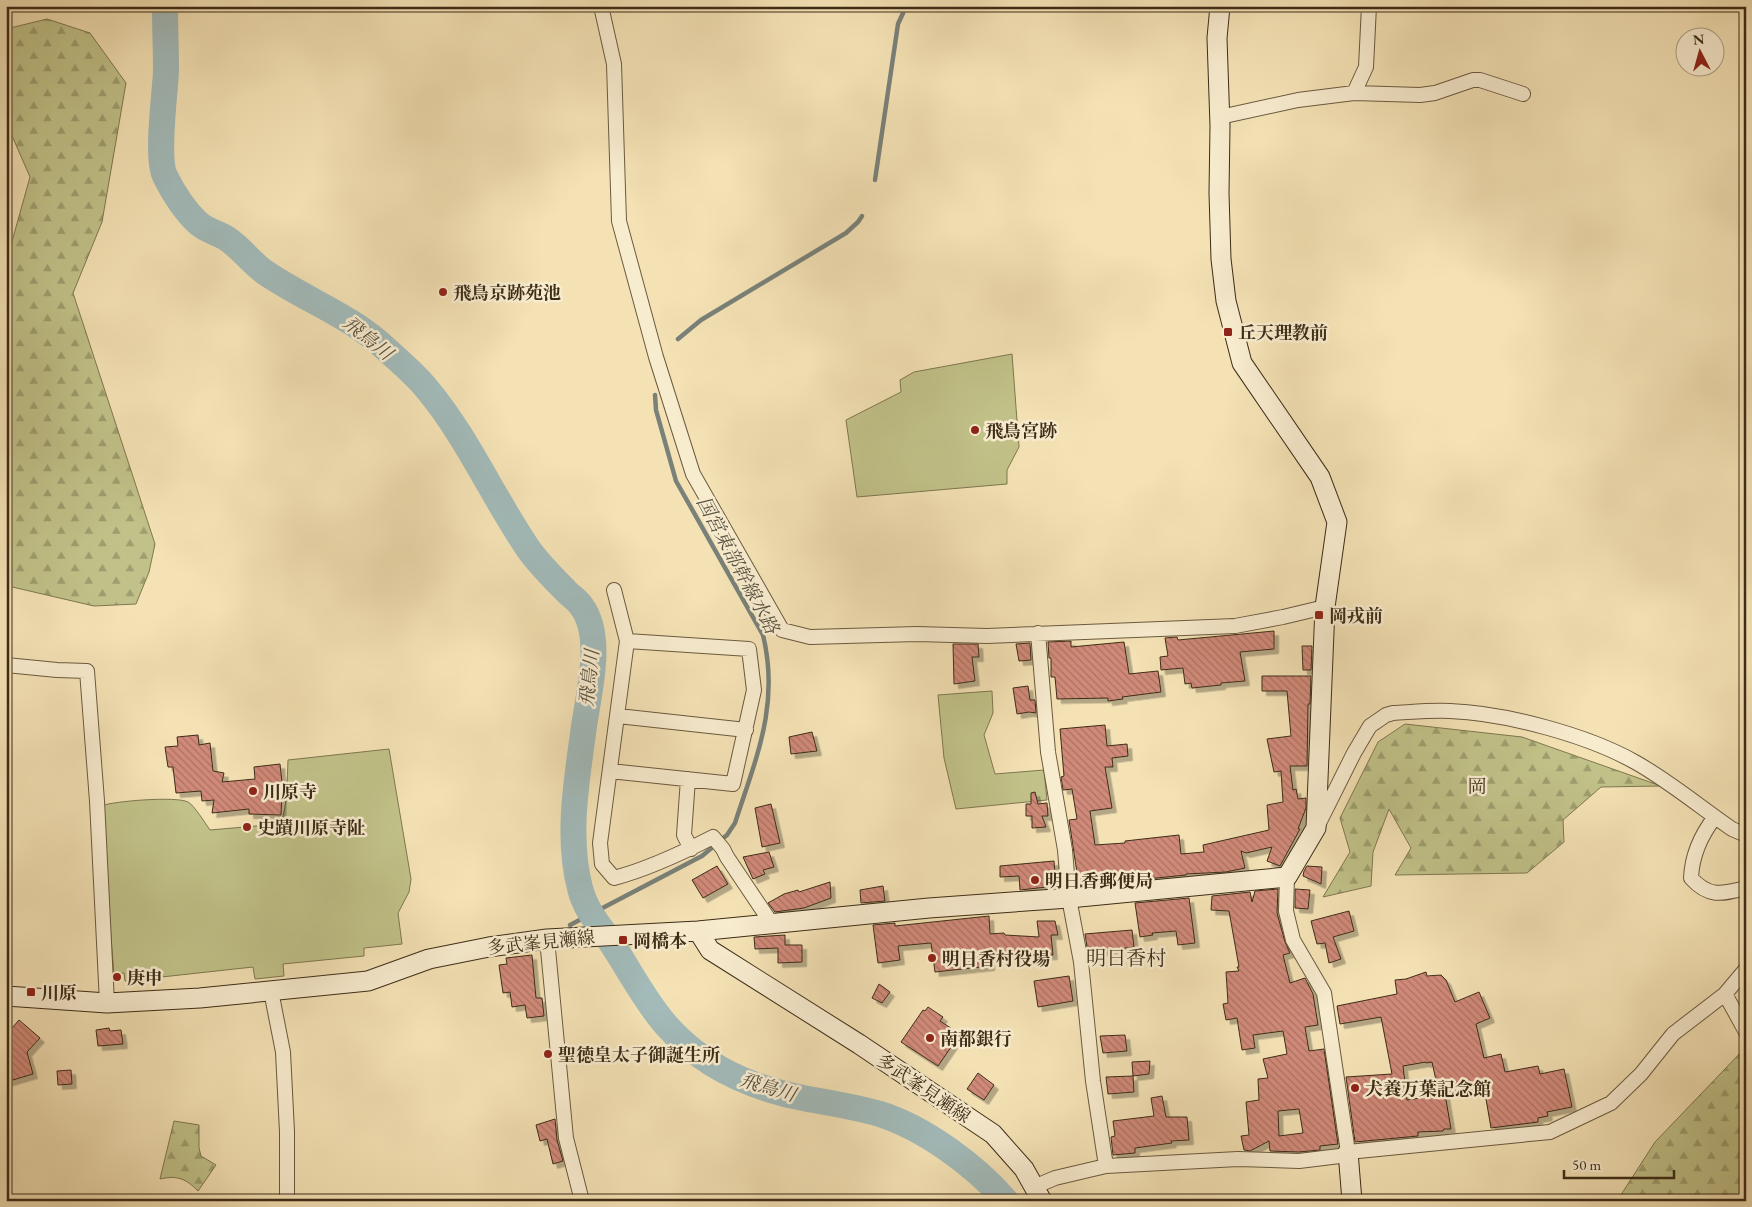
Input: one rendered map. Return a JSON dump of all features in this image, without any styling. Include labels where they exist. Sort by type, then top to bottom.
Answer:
[{"type":"street","points":[[601,6],[614,64],[619,220],[656,357],[693,474],[782,630],[810,637],[918,634],[987,636],[1235,626],[1325,607]]},
{"type":"street","points":[[1220,6],[1217,38],[1221,240],[1226,301],[1242,363],[1320,477],[1337,522],[1325,607],[1316,828]]},
{"type":"street","points":[[1354,93],[1366,67],[1368,6]]},
{"type":"street","points":[[1220,117],[1298,100],[1354,93],[1420,95],[1435,93],[1474,80],[1480,80],[1523,94]]},
{"type":"street","points":[[614,590],[626,641],[618,716],[600,842],[602,864],[614,878],[631,874],[691,849],[713,837],[723,849],[772,924]]},
{"type":"street","points":[[1038,634],[1048,752],[1065,850],[1069,898],[1081,962],[1093,1082],[1106,1166]]},
{"type":"street","points":[[610,771],[733,784],[754,690],[749,649],[626,641]]},
{"type":"street","points":[[6,665],[87,671],[97,801],[107,1003]]},
{"type":"street","points":[[1352,1201],[1348,1154],[1324,993],[1293,940],[1286,911],[1286,877],[1316,828],[1354,753],[1370,726],[1386,715],[1422,711],[1451,711],[1496,715],[1553,730],[1603,746],[1636,762],[1732,829],[1746,835]]},
{"type":"street","points":[[618,716],[746,730]]},
{"type":"street","points":[[688,779],[684,835],[691,849]]},
{"type":"street","points":[[1715,817],[1703,832],[1692,866],[1691,878],[1699,887],[1712,893],[1724,893],[1746,888]]},
{"type":"street","points":[[698,931],[929,908],[1069,898],[1286,877]]},
{"type":"street","name":"多武峯見瀬線","points":[[6,996],[107,1003],[200,998],[368,981],[429,959],[489,947],[547,939],[698,931],[710,950],[859,1044],[993,1134],[1024,1168],[1038,1194]]},
{"type":"street","points":[[547,939],[566,1138],[582,1201]]},
{"type":"street","points":[[1038,1194],[1054,1178],[1106,1166],[1238,1160],[1299,1161],[1550,1132],[1611,1103],[1641,1074],[1673,1034],[1725,994],[1746,969]]},
{"type":"street","points":[[271,991],[282,1052],[287,1132],[287,1201]]},
{"type":"street","points":[[1725,994],[1746,1032]]},
{"type":"green space","points":[[47,19],[90,33],[126,83],[102,222],[73,293],[155,544],[149,572],[136,604],[94,606],[6,584],[6,249],[11,245],[30,177],[6,122],[6,29]]},
{"type":"green space","points":[[1012,354],[1019,447],[1007,470],[1007,484],[857,497],[846,420],[901,392],[900,380],[914,372]]},
{"type":"green space","points":[[992,691],[993,713],[984,735],[995,774],[1044,770],[1047,800],[956,809],[944,758],[938,695]]},
{"type":"green space","points":[[1405,724],[1522,737],[1661,786],[1601,787],[1563,820],[1564,842],[1527,873],[1395,875],[1411,848],[1389,809],[1373,852],[1371,886],[1323,897],[1350,852],[1340,818],[1378,742]]},
{"type":"green space","points":[[389,749],[411,879],[409,892],[398,913],[402,944],[364,948],[364,956],[283,964],[284,976],[255,979],[253,967],[125,981],[124,973],[114,974],[101,806],[118,802],[145,800],[182,800],[188,802],[193,807],[210,830],[281,823],[286,799],[288,760]]},
{"type":"green space","points":[[1746,1047],[1746,1201],[1617,1201],[1655,1142]]},
{"type":"green space","points":[[174,1121],[199,1125],[201,1156],[216,1165],[198,1191],[181,1179],[160,1179]]},
{"type":"building","points":[[1274,631],[1274,649],[1240,652],[1245,681],[1192,688],[1191,683],[1185,684],[1183,668],[1161,670],[1160,657],[1168,656],[1165,638],[1177,637],[1178,640]]},
{"type":"building","points":[[1071,641],[1071,647],[1124,642],[1129,674],[1158,671],[1161,692],[1122,697],[1123,699],[1108,701],[1108,698],[1057,699],[1055,677],[1051,677],[1051,658],[1049,658],[1048,642]]},
{"type":"building","points":[[1030,643],[1031,660],[1019,661],[1016,644]]},
{"type":"building","points":[[953,644],[978,644],[979,657],[972,657],[975,681],[954,684]]},
{"type":"building","points":[[1302,646],[1312,646],[1311,670],[1303,670]]},
{"type":"building","points":[[1262,676],[1311,676],[1310,704],[1308,704],[1307,766],[1290,766],[1293,790],[1296,789],[1298,799],[1306,798],[1306,808],[1298,829],[1300,829],[1280,866],[1267,861],[1272,847],[1246,853],[1241,851],[1245,868],[1226,872],[1186,874],[1079,886],[1069,820],[1077,819],[1072,789],[1063,790],[1061,777],[1064,776],[1060,729],[1105,725],[1107,746],[1127,744],[1128,756],[1112,758],[1113,767],[1105,767],[1112,808],[1090,811],[1095,845],[1125,843],[1125,841],[1179,835],[1181,854],[1204,852],[1203,845],[1269,830],[1267,805],[1283,802],[1281,771],[1274,772],[1267,739],[1291,736],[1287,691],[1262,691]]},
{"type":"building","points":[[1028,686],[1030,700],[1035,700],[1036,713],[1017,714],[1013,688]]},
{"type":"building","points":[[812,732],[817,751],[791,754],[789,737]]},
{"type":"building","points":[[198,735],[199,745],[210,743],[213,771],[224,773],[222,782],[255,779],[254,767],[280,764],[283,791],[281,815],[249,814],[249,809],[212,813],[214,800],[202,801],[201,791],[176,793],[173,767],[168,767],[165,747],[178,746],[177,737]]},
{"type":"building","points":[[1035,792],[1038,804],[1047,803],[1048,816],[1042,816],[1046,827],[1032,828],[1032,816],[1026,816],[1026,804],[1031,804],[1031,793]]},
{"type":"building","points":[[771,804],[780,843],[762,847],[755,808]]},
{"type":"building","points":[[769,852],[774,867],[763,870],[765,874],[753,879],[743,857]]},
{"type":"building","name":"明日香郵便局","points":[[1054,861],[1056,886],[1020,890],[1019,876],[1000,877],[1000,866]]},
{"type":"building","points":[[717,866],[728,884],[703,898],[692,880]]},
{"type":"building","points":[[1307,866],[1322,867],[1321,884],[1303,876]]},
{"type":"building","points":[[830,882],[831,898],[804,908],[775,912],[768,903],[784,894],[798,890],[799,892]]},
{"type":"building","points":[[883,886],[885,901],[861,903],[860,890]]},
{"type":"building","points":[[1278,889],[1277,913],[1290,953],[1283,955],[1290,983],[1305,978],[1313,994],[1318,1025],[1305,1027],[1309,1051],[1324,1049],[1338,1144],[1320,1146],[1320,1150],[1299,1152],[1270,1151],[1269,1141],[1250,1151],[1244,1150],[1241,1136],[1249,1135],[1246,1102],[1259,1100],[1258,1079],[1268,1078],[1263,1059],[1287,1054],[1283,1031],[1253,1035],[1255,1048],[1242,1050],[1237,1018],[1226,1020],[1223,1004],[1228,1003],[1226,972],[1239,971],[1237,967],[1239,967],[1229,911],[1211,910],[1212,896],[1250,892],[1252,902],[1255,891]],"holes":[[[1299,1109],[1303,1133],[1279,1136],[1278,1111]]]},
{"type":"building","points":[[1295,889],[1310,890],[1308,909],[1295,908]]},
{"type":"building","points":[[1189,898],[1195,943],[1178,945],[1176,931],[1152,933],[1153,935],[1140,937],[1135,903]]},
{"type":"building","points":[[1349,911],[1354,931],[1333,937],[1341,959],[1329,963],[1325,943],[1317,944],[1311,921]]},
{"type":"building","points":[[989,916],[990,934],[1004,933],[1005,935],[1039,937],[1037,921],[1055,921],[1058,935],[1051,935],[1053,955],[990,959],[990,966],[935,972],[931,943],[898,946],[900,960],[878,963],[873,925],[895,923],[895,926]]},
{"type":"building","points":[[1132,930],[1134,947],[1088,953],[1085,934]]},
{"type":"building","points":[[785,935],[785,945],[802,945],[802,962],[778,963],[778,948],[755,949],[754,937]]},
{"type":"building","points":[[532,955],[536,998],[542,998],[544,1016],[527,1018],[525,1005],[512,1007],[510,992],[503,993],[499,965],[507,964],[506,958]]},
{"type":"building","points":[[1426,972],[1427,976],[1441,975],[1446,980],[1455,1002],[1479,992],[1490,1018],[1476,1024],[1484,1058],[1501,1054],[1505,1072],[1538,1066],[1540,1074],[1564,1069],[1572,1107],[1547,1112],[1548,1116],[1538,1118],[1538,1122],[1491,1128],[1485,1093],[1483,1094],[1481,1085],[1439,1094],[1432,1062],[1426,1062],[1403,1066],[1407,1100],[1445,1094],[1451,1129],[1418,1132],[1418,1136],[1355,1142],[1346,1077],[1392,1074],[1381,1017],[1340,1024],[1337,1006],[1397,994],[1395,980],[1406,979]]},
{"type":"building","points":[[1069,976],[1073,1001],[1038,1007],[1034,981]]},
{"type":"building","points":[[879,984],[890,992],[882,1003],[872,998]]},
{"type":"building","name":"南都銀行","points":[[928,1007],[943,1017],[940,1021],[960,1034],[938,1066],[901,1042],[923,1010],[925,1011]]},
{"type":"building","points":[[19,1020],[40,1038],[27,1052],[33,1074],[6,1082],[6,1035]]},
{"type":"building","points":[[109,1028],[110,1031],[121,1030],[123,1044],[98,1046],[96,1030]]},
{"type":"building","points":[[1125,1035],[1127,1051],[1103,1053],[1100,1036]]},
{"type":"building","points":[[1150,1061],[1149,1074],[1133,1076],[1132,1062]]},
{"type":"building","points":[[71,1070],[72,1084],[58,1085],[57,1071]]},
{"type":"building","points":[[978,1073],[994,1085],[984,1100],[967,1089]]},
{"type":"building","points":[[1133,1076],[1134,1092],[1108,1094],[1106,1077]]},
{"type":"building","points":[[1162,1096],[1166,1117],[1187,1117],[1189,1140],[1171,1141],[1172,1143],[1135,1148],[1135,1153],[1113,1155],[1111,1137],[1115,1136],[1113,1121],[1154,1116],[1151,1098]]},
{"type":"building","points":[[555,1119],[557,1140],[563,1161],[553,1164],[547,1139],[540,1141],[536,1125]]},
{"type":"waterway","name":"飛鳥川","points":[[165,6],[166,71],[161,141],[162,167],[165,176],[188,213],[208,230],[226,238],[263,271],[357,326],[418,378],[455,427],[531,553],[576,600],[589,620],[592,635],[593,669],[580,753],[574,811],[573,831],[576,869],[582,896],[589,911],[651,1006],[681,1040],[713,1065],[749,1083],[788,1095],[862,1109],[897,1120],[948,1149],[979,1174],[1006,1201]]},
{"type":"waterway","name":"国営東部幹線水路","points":[[875,180],[898,24],[904,11]]},
{"type":"waterway","name":"国営東部幹線水路","points":[[678,339],[701,320],[846,233],[862,216]]},
{"type":"waterway","name":"国営東部幹線水路","points":[[570,925],[702,856],[727,835],[735,823],[751,776],[758,753],[767,708],[769,685],[768,661],[763,635],[676,481],[656,410],[655,395]]},
{"type":"place","name":"飛鳥京跡苑池","points":[[443,292]]},
{"type":"place","name":"丘天理教前","points":[[1228,332]]},
{"type":"place","name":"飛鳥宮跡","points":[[975,430]]},
{"type":"place","name":"岡戎前","points":[[1319,615]]},
{"type":"place","name":"川原寺","points":[[253,791]]},
{"type":"place","name":"史蹟川原寺阯","points":[[247,827]]},
{"type":"place","name":"明日香郵便局","points":[[1035,880]]},
{"type":"place","name":"岡橋本","points":[[623,940]]},
{"type":"place","name":"明日香村役場","points":[[932,958]]},
{"type":"place","name":"庚申","points":[[117,977]]},
{"type":"place","name":"川原","points":[[31,992]]},
{"type":"place","name":"南都銀行","points":[[930,1038]]},
{"type":"place","name":"聖徳皇太子御誕生所","points":[[548,1054]]},
{"type":"place","name":"犬養万葉記念館","points":[[1355,1088]]},
{"type":"district","name":"岡","points":[[1477,786]]},
{"type":"district","name":"明日香村","points":[[1126,958]]}]
